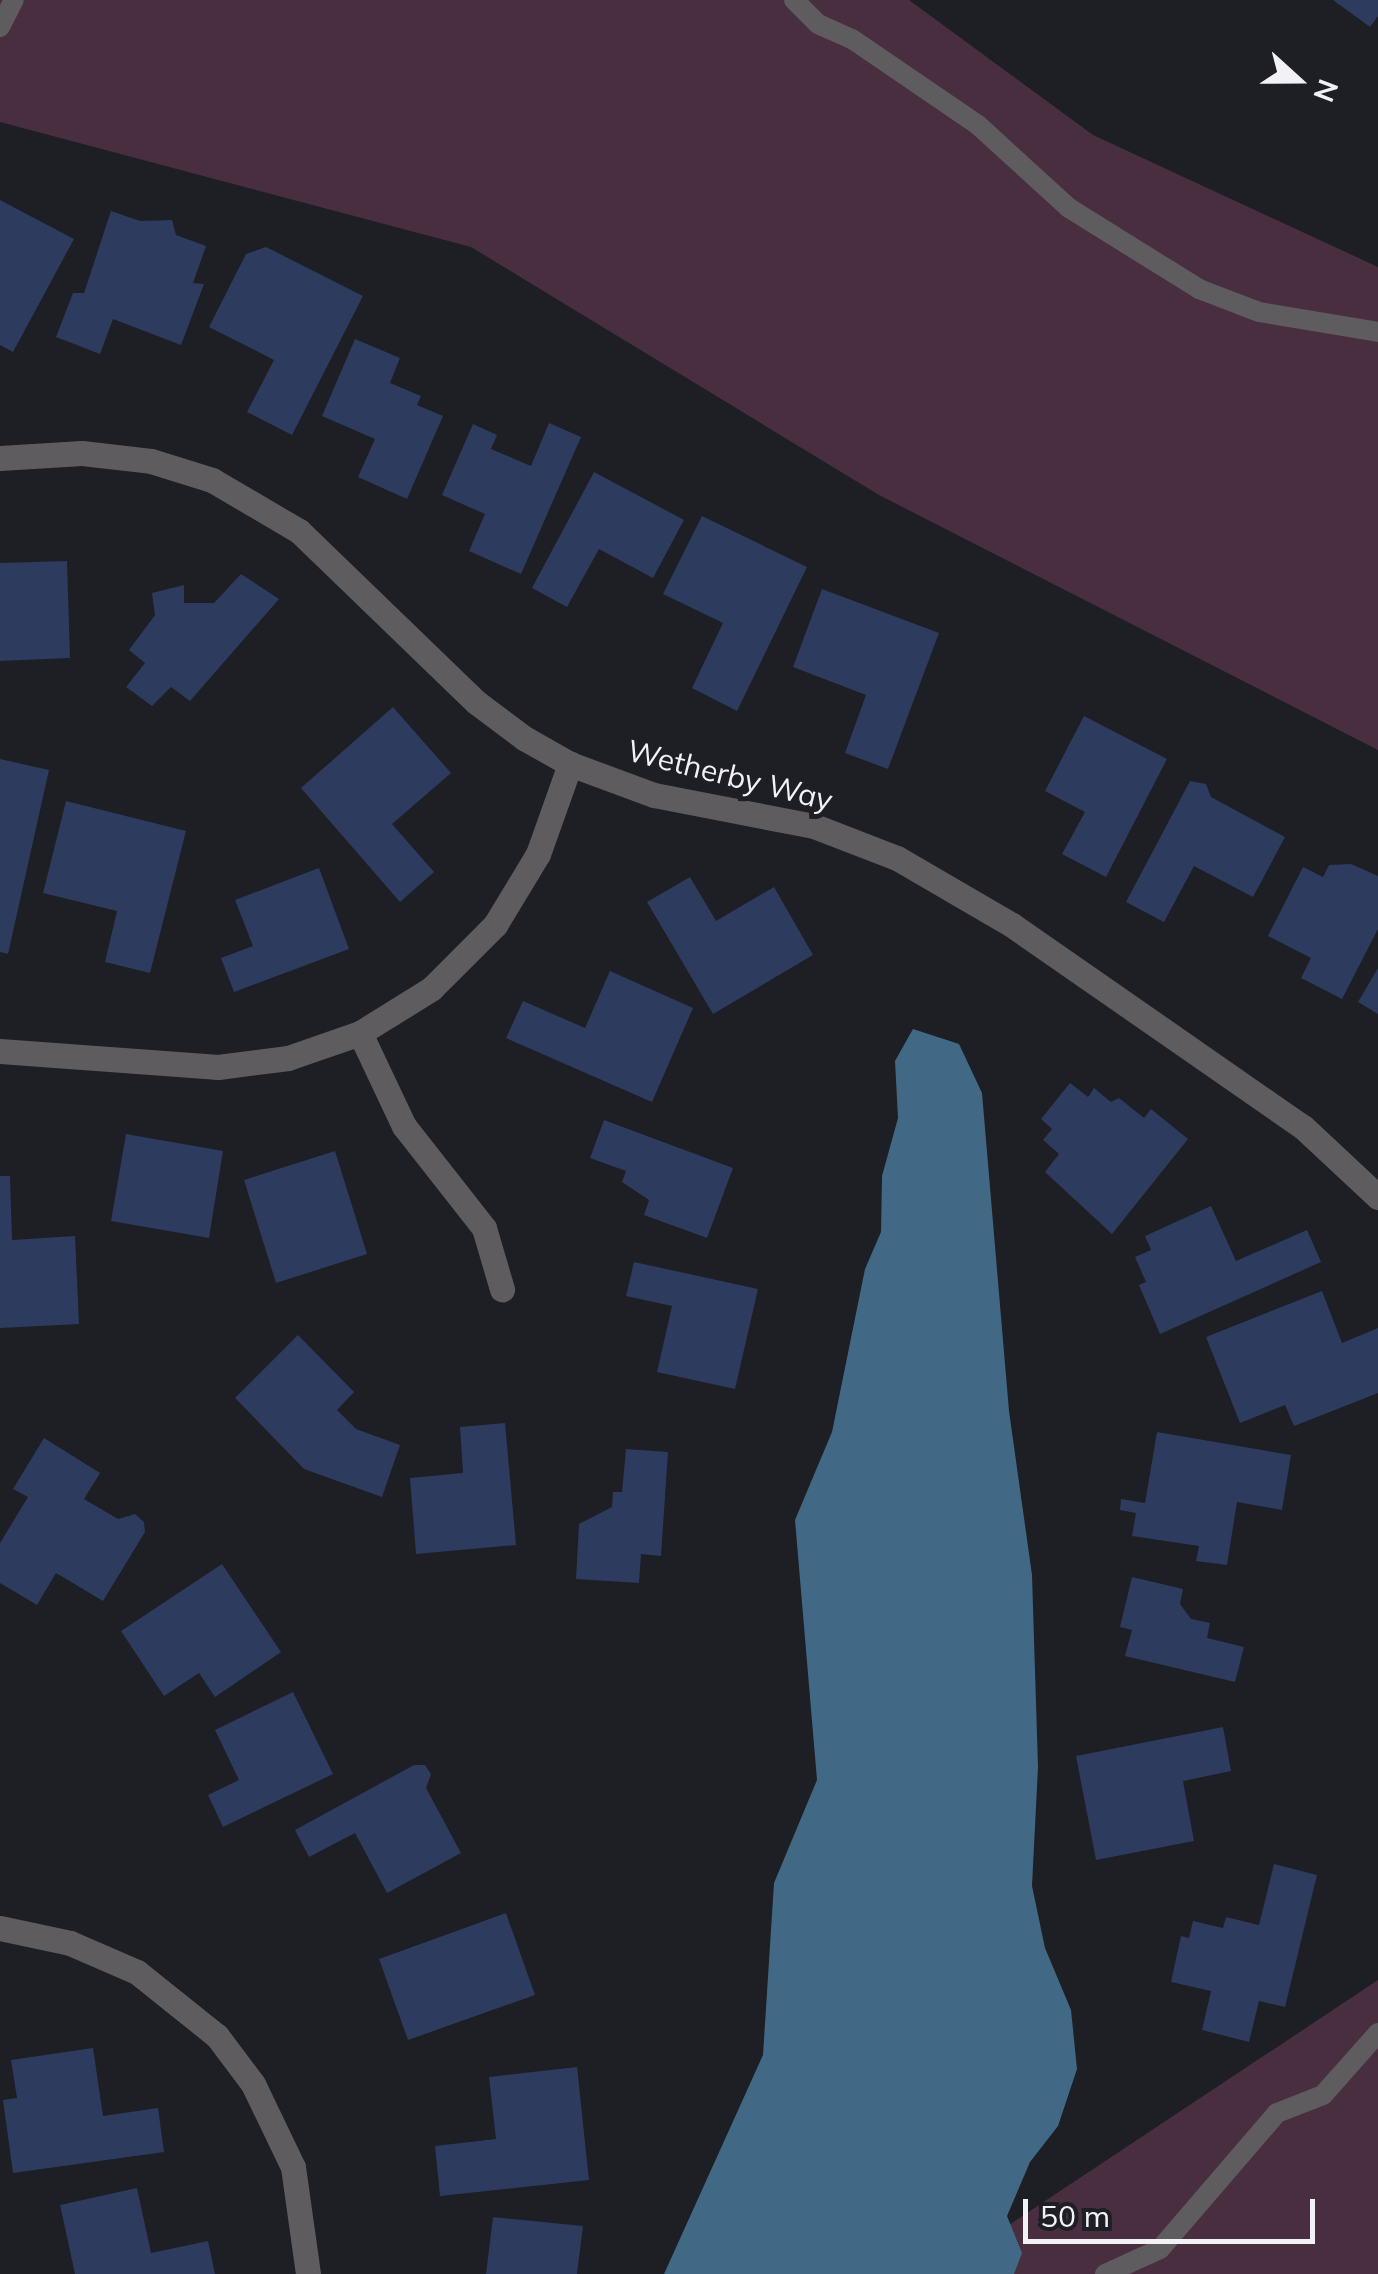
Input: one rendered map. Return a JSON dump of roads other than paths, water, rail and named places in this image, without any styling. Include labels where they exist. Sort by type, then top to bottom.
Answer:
[{"type":"street","name":"Wetherby Way","points":[[0,458],[82,453],[152,461],[212,480],[300,531],[476,702],[570,764],[654,795],[814,826],[897,858],[1012,924],[1303,1127],[1378,1197]]},
{"type":"street","points":[[0,1050],[46,1049],[218,1067],[288,1058],[360,1033],[431,989],[494,925],[538,854],[570,764]]},
{"type":"street","points":[[360,1033],[404,1126],[484,1228],[502,1288]]},
{"type":"street","points":[[0,1928],[70,1943],[136,1972],[217,2036],[253,2084],[293,2167],[308,2274]]},
{"type":"lane","points":[[0,28],[14,0]]},
{"type":"lane","points":[[794,0],[818,24],[852,39],[978,124],[1069,208],[1198,289],[1259,312],[1378,332]]},
{"type":"lane","points":[[1104,2274],[1160,2249],[1277,2113],[1322,2095],[1378,2033]]},
{"type":"water","points":[[913,1029],[959,1044],[982,1093],[1009,1411],[1032,1575],[1038,1767],[1032,1886],[1045,1948],[1071,2010],[1077,2069],[1058,2126],[1030,2162],[1007,2216],[1022,2253],[1014,2274],[664,2274],[763,2055],[774,1883],[817,1780],[795,1520],[832,1432],[865,1269],[881,1232],[882,1176],[898,1118],[895,1061]]}]
